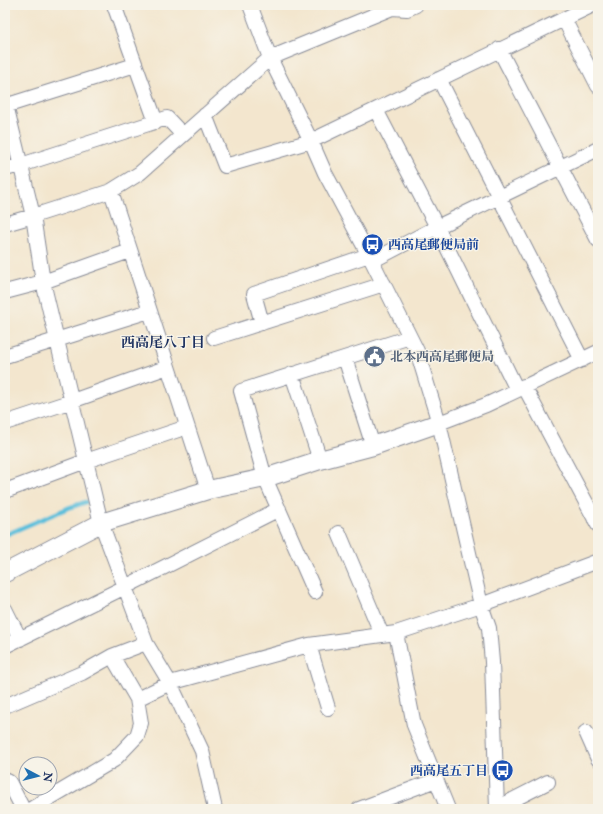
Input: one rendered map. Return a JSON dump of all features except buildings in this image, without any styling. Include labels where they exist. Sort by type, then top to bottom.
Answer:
[{"type":"street","points":[[114,5],[156,122]]},
{"type":"street","points":[[250,5],[270,58],[325,173],[371,258],[417,351],[439,423],[481,605],[489,628],[492,662],[497,808],[548,782]]},
{"type":"street","points":[[5,224],[111,191],[140,173],[270,58],[392,8],[407,9],[416,5]]},
{"type":"street","points":[[205,115],[225,166],[311,141],[593,5]]},
{"type":"street","points":[[564,19],[598,86]]},
{"type":"street","points":[[500,50],[598,240]]},
{"type":"street","points":[[135,65],[6,104],[33,216],[42,282],[101,523],[146,643],[170,683],[202,751],[211,808]]},
{"type":"street","points":[[5,573],[101,523],[208,490],[265,478],[320,460],[373,446],[486,405],[520,388],[593,357],[500,197],[439,79]]},
{"type":"street","points":[[376,110],[520,388],[598,525]]},
{"type":"street","points":[[5,169],[21,166],[167,118],[183,135]]},
{"type":"street","points":[[262,323],[254,294],[371,258],[598,149]]},
{"type":"street","points":[[111,191],[208,490]]},
{"type":"street","points":[[5,292],[42,282],[130,251]]},
{"type":"street","points":[[214,338],[384,284]]},
{"type":"street","points":[[5,356],[150,311]]},
{"type":"street","points":[[315,592],[265,478],[241,391],[410,337]]},
{"type":"street","points":[[345,358],[373,446]]},
{"type":"street","points":[[5,423],[168,367]]},
{"type":"street","points":[[292,374],[320,460]]},
{"type":"street","points":[[5,490],[188,427]]},
{"type":"street","points":[[5,646],[279,509]]},
{"type":"street","points":[[339,533],[389,634],[414,725],[448,809]]},
{"type":"street","points":[[137,699],[170,683],[309,645],[389,634],[481,605],[598,562]]},
{"type":"street","points":[[5,609],[20,639]]},
{"type":"street","points":[[5,706],[82,673],[112,656],[146,643]]},
{"type":"street","points":[[309,645],[328,708]]},
{"type":"street","points":[[31,809],[114,760],[137,736],[141,723],[137,699],[112,656]]},
{"type":"street","points":[[586,732],[598,759]]},
{"type":"street","points":[[5,780],[9,782],[23,809]]},
{"type":"street","points":[[358,809],[436,780]]},
{"type":"waterway","points":[[5,535],[68,508],[86,502]]},
{"type":"place","name":"西高尾郵便局前","points":[[373,245]]},
{"type":"place","name":"北本西高尾郵便局","points":[[375,357]]},
{"type":"place","name":"西高尾五丁目","points":[[503,771]]},
{"type":"district","name":"西高尾八丁目","points":[[163,342]]}]
